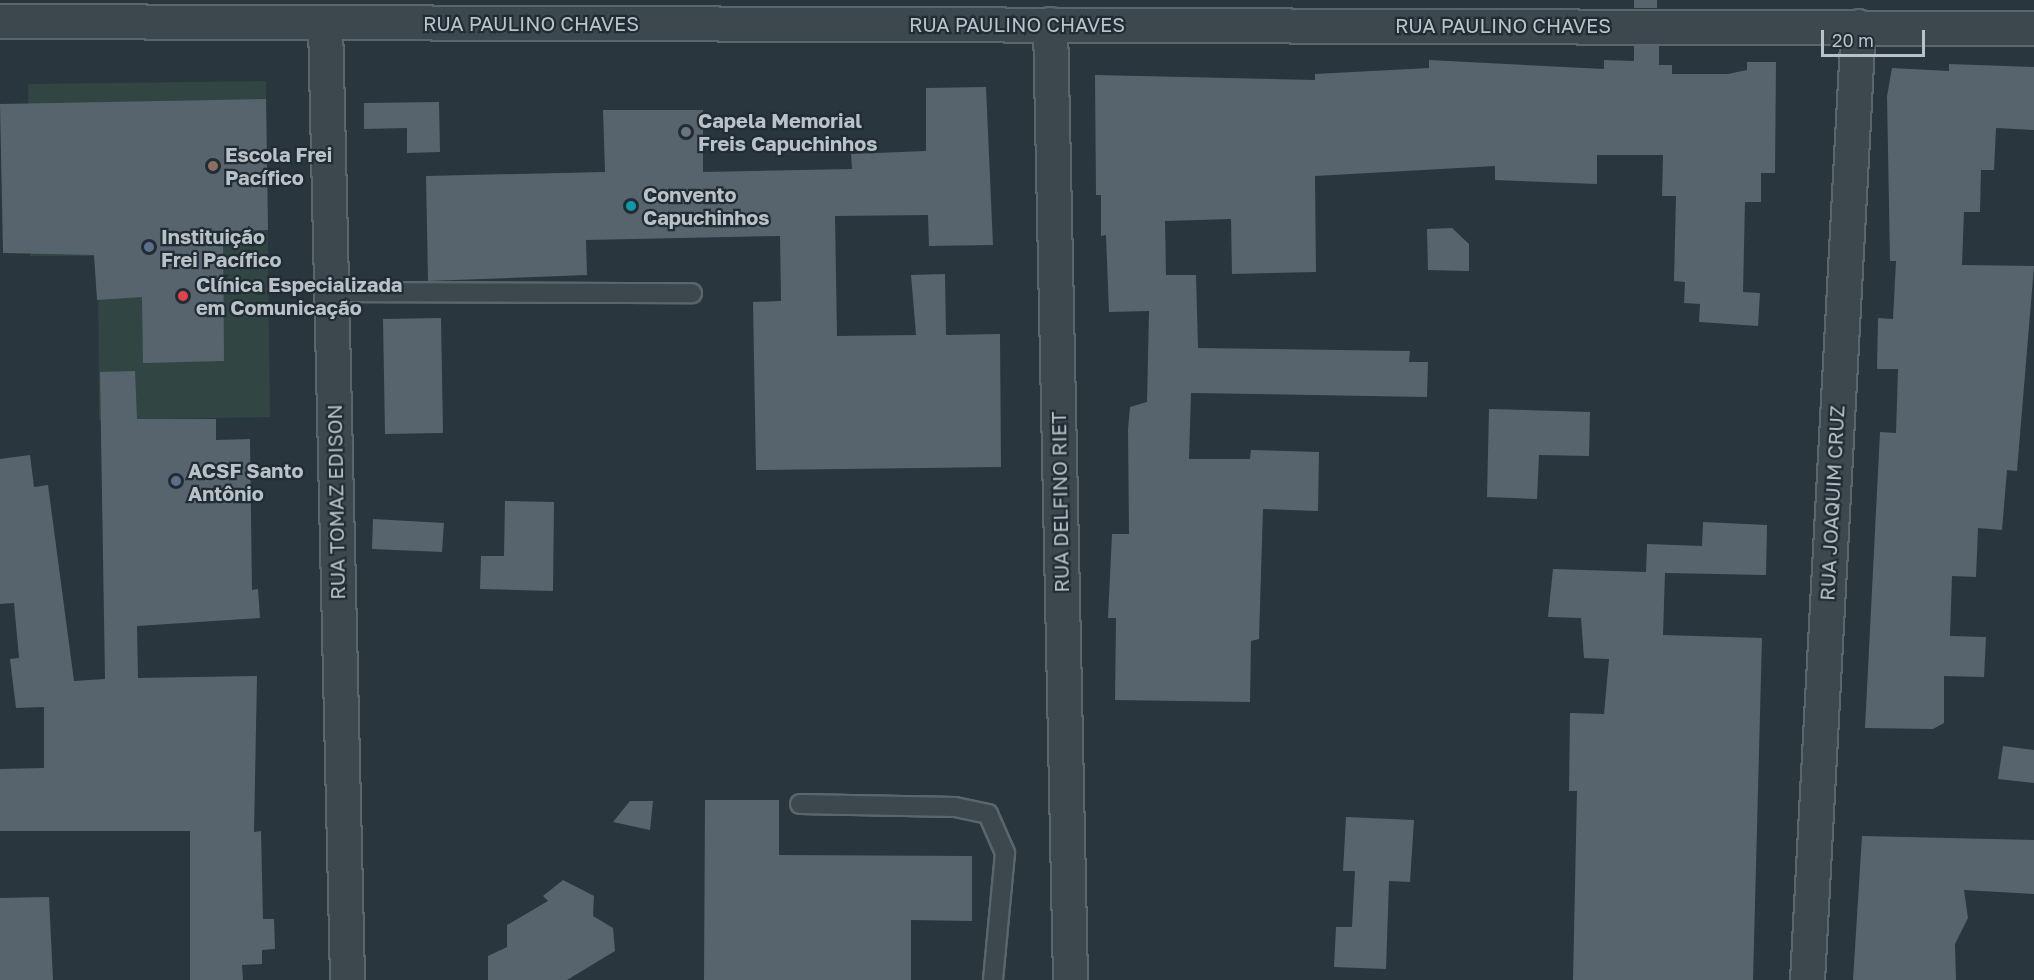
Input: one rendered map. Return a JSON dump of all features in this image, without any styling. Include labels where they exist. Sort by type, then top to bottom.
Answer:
[{"type":"street","name":"RUA PAULINO CHAVES","points":[[0,21],[2034,28]]},
{"type":"street","name":"RUA TOMAZ EDISON","points":[[325,23],[346,980]]},
{"type":"street","name":"RUA DELFINO RIET","points":[[1050,24],[1070,980]]},
{"type":"street","name":"RUA JOAQUIM CRUZ","points":[[1807,980],[1858,26]]},
{"type":"lane","points":[[331,292],[692,293]]},
{"type":"lane","points":[[800,804],[955,807],[988,814],[1005,853],[993,980]]},
{"type":"green space","name":"Instituição Frei Pacífico","points":[[266,81],[270,417],[99,420],[98,256],[30,256],[28,84]]},
{"type":"building","points":[[1634,0],[1657,0],[1657,8],[1634,8]]},
{"type":"building","points":[[1634,45],[1659,45],[1659,65],[1672,65],[1672,74],[1728,74],[1747,70],[1747,62],[1776,62],[1775,173],[1761,173],[1761,202],[1745,202],[1743,292],[1760,293],[1758,326],[1699,322],[1700,304],[1684,303],[1685,282],[1674,281],[1676,196],[1662,196],[1663,155],[1597,155],[1597,184],[1495,180],[1495,166],[1315,176],[1316,272],[1232,274],[1231,219],[1165,221],[1166,275],[1196,275],[1198,348],[1410,351],[1409,362],[1428,362],[1427,397],[1191,393],[1189,459],[1250,459],[1251,450],[1319,452],[1318,511],[1263,509],[1259,639],[1251,641],[1250,702],[1115,700],[1116,618],[1108,618],[1112,534],[1129,534],[1128,429],[1130,407],[1147,402],[1149,311],[1109,312],[1106,235],[1101,236],[1101,195],[1096,195],[1095,75],[1315,80],[1315,74],[1429,68],[1429,60],[1604,69],[1604,60],[1634,61]]},
{"type":"building","points":[[1949,64],[2034,67],[2034,130],[1996,128],[1994,170],[1981,170],[1980,212],[1964,212],[1962,265],[2034,266],[2017,471],[2007,470],[2002,530],[1978,528],[1976,577],[1952,576],[1950,636],[1986,637],[1984,677],[1944,676],[1944,723],[1933,729],[1865,728],[1880,432],[1896,433],[1898,369],[1877,369],[1878,318],[1893,319],[1896,261],[1890,261],[1887,96],[1892,68],[1949,71]]},
{"type":"building","points":[[986,87],[993,245],[929,246],[928,215],[835,216],[837,336],[916,335],[911,275],[945,274],[946,335],[1000,334],[1001,467],[756,470],[753,302],[781,301],[780,236],[586,240],[587,275],[428,281],[426,176],[605,172],[603,110],[703,110],[703,172],[852,169],[851,154],[926,151],[926,88]]},
{"type":"building","name":"Instituição Frei Pacífico","points":[[266,99],[268,230],[223,231],[224,361],[143,363],[142,297],[97,300],[94,255],[3,253],[0,104]]},
{"type":"building","points":[[439,102],[440,152],[407,153],[407,128],[364,129],[364,103]]},
{"type":"building","points":[[1452,228],[1469,244],[1469,271],[1428,270],[1427,229]]},
{"type":"building","points":[[441,318],[443,433],[385,434],[383,319]]},
{"type":"building","points":[[135,371],[137,419],[216,419],[216,440],[250,439],[252,590],[258,589],[260,618],[137,626],[138,678],[257,676],[254,832],[261,831],[263,919],[274,919],[275,949],[262,950],[262,964],[242,965],[243,980],[190,980],[190,831],[0,831],[0,769],[44,768],[44,707],[16,708],[10,659],[19,658],[14,603],[0,604],[0,459],[30,455],[34,487],[48,485],[74,681],[105,679],[100,372]]},
{"type":"building","points":[[1489,409],[1590,412],[1589,456],[1539,455],[1537,499],[1487,497]]},
{"type":"building","points":[[505,501],[554,502],[553,591],[480,589],[481,556],[504,556]]},
{"type":"building","points":[[373,519],[444,523],[442,552],[372,549]]},
{"type":"building","points":[[1703,522],[1767,525],[1766,575],[1665,573],[1663,635],[1762,638],[1753,980],[1573,980],[1577,791],[1569,791],[1570,713],[1604,714],[1609,659],[1584,658],[1581,618],[1548,617],[1553,569],[1646,572],[1647,544],[1702,546]]},
{"type":"building","points":[[2003,746],[2034,750],[2034,783],[1998,779]]},
{"type":"building","points":[[705,800],[779,800],[779,855],[972,856],[972,921],[911,920],[911,980],[704,980]]},
{"type":"building","points":[[630,801],[653,801],[650,830],[613,822]]},
{"type":"building","points":[[1346,817],[1414,820],[1410,882],[1389,881],[1386,969],[1334,967],[1336,927],[1352,927],[1355,871],[1343,871]]},
{"type":"building","points":[[1862,836],[2034,840],[2034,894],[1964,890],[1968,918],[1955,944],[1956,980],[1853,980]]},
{"type":"building","points":[[563,880],[594,896],[593,916],[613,928],[615,951],[567,980],[488,980],[488,956],[507,947],[507,925],[548,901],[543,896]]},
{"type":"building","points":[[49,897],[53,980],[0,980],[0,898]]},
{"type":"place","name":"Capela Memorial Freis Capuchinhos","points":[[686,132]]},
{"type":"place","name":"Escola Frei Pacífico","points":[[213,166]]},
{"type":"place","name":"Convento Capuchinhos","points":[[631,206]]},
{"type":"place","name":"Instituição Frei Pacífico","points":[[149,247]]},
{"type":"place","name":"Clínica Especializada em Comunicação","points":[[183,296]]},
{"type":"place","name":"ACSF Santo Antônio","points":[[176,481]]}]
